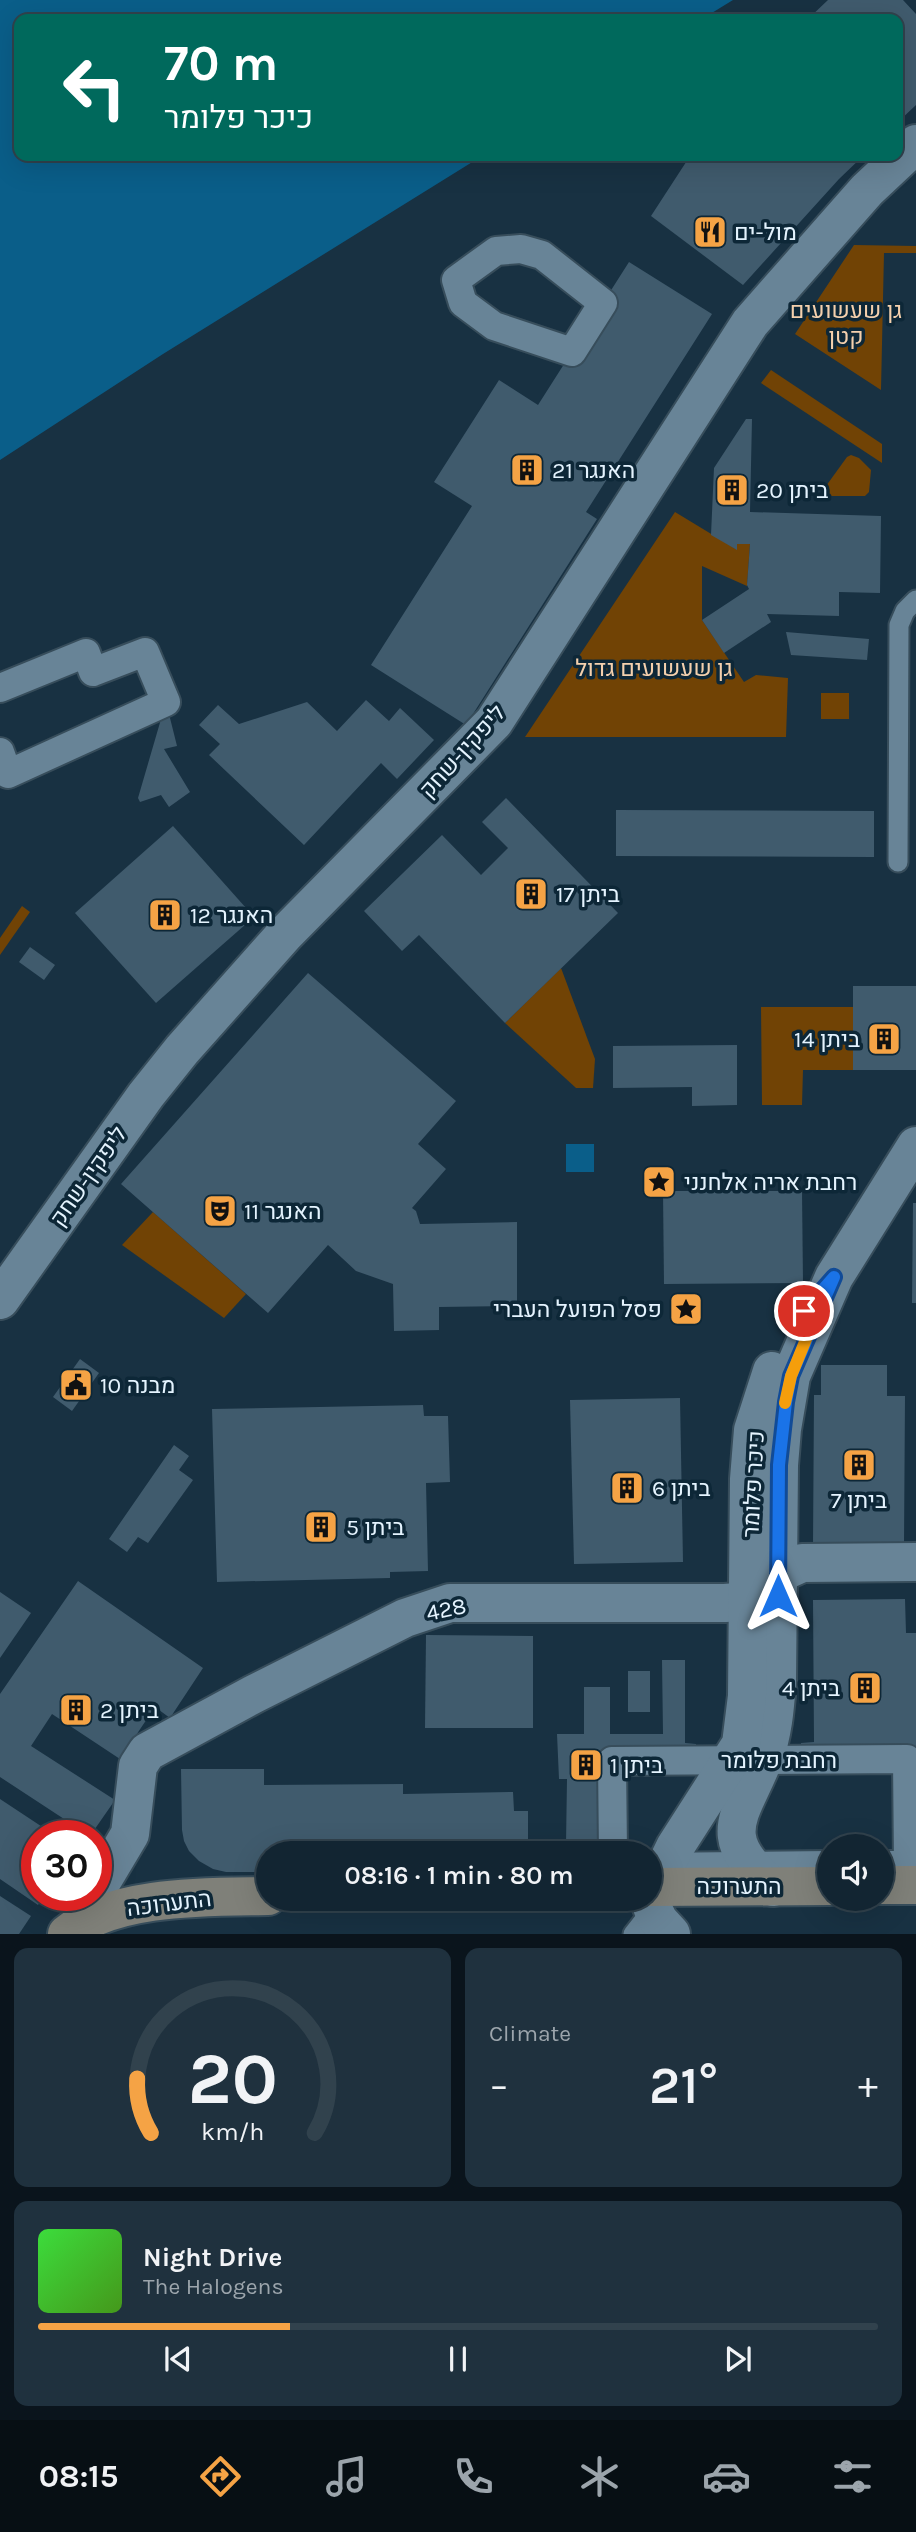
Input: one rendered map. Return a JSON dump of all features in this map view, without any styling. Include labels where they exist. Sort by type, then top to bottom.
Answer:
[{"type":"main road","name":"התערוכה","points":[[662,1895],[762,1876],[817,1884]]},
{"type":"main road","points":[[894,1885],[916,1885]]},
{"type":"main road","name":"התערוכה","points":[[71,1931],[115,1910],[156,1901],[256,1897]]},
{"type":"street","name":"ליפקין-שחק","points":[[903,156],[916,144]]},
{"type":"street","name":"ליפקין-שחק","points":[[0,1300],[121,1129],[182,1050],[285,934],[494,722],[750,323],[867,190],[898,161]]},
{"type":"street","points":[[521,249],[542,255],[603,303],[572,352],[494,326],[463,303],[456,281],[496,251],[521,249]]},
{"type":"street","points":[[0,688],[86,653],[93,672],[145,652],[166,702],[8,774],[0,751]]},
{"type":"street","name":"כיכר פלומר","points":[[662,1878],[675,1847],[772,1730],[777,1683],[779,1465],[791,1376],[834,1277],[916,1146]]},
{"type":"street","name":"כיכר פלומר","points":[[762,1876],[744,1856],[738,1839],[737,1821],[747,1760],[741,1744],[747,1696],[749,1479],[753,1430],[778,1350],[804,1311],[834,1277]]},
{"type":"street","points":[[748,1601],[778,1574],[802,1563],[916,1562]]},
{"type":"street","name":"428","points":[[112,1864],[130,1834],[138,1766],[148,1752],[240,1701],[405,1619],[450,1603],[748,1601]]},
{"type":"street","name":"רחבת פלומר","points":[[614,1841],[612,1761],[907,1759],[908,1864],[894,1865]]},
{"type":"street","points":[[662,1895],[817,1867]]},
{"type":"street","points":[[71,1931],[83,1911]]},
{"type":"lane","points":[[898,862],[899,625],[905,611],[916,600]]},
{"type":"green space","name":"גן שעשועים קטן","points":[[854,245],[916,246],[916,253],[884,253],[881,390],[795,334]]},
{"type":"green space","points":[[771,370],[882,444],[882,463],[761,383]]},
{"type":"green space","points":[[851,455],[859,458],[871,470],[869,492],[865,496],[828,494],[826,486]]},
{"type":"green space","name":"גן שעשועים גדול","points":[[675,512],[736,549],[737,544],[750,544],[747,586],[702,566],[702,620],[744,682],[756,675],[788,678],[786,737],[525,737]]},
{"type":"green space","points":[[821,693],[849,693],[849,719],[821,719]]},
{"type":"green space","points":[[22,906],[30,912],[0,955],[0,938]]},
{"type":"green space","points":[[561,968],[595,1059],[593,1088],[576,1088],[505,1023]]},
{"type":"green space","points":[[761,1007],[853,1007],[853,1070],[803,1070],[802,1105],[762,1105]]},
{"type":"green space","points":[[153,1212],[246,1294],[224,1318],[122,1245]]},
{"type":"water","points":[[0,0],[733,0],[710,14],[14,14],[14,161],[474,161],[163,354],[0,460]]},
{"type":"water","points":[[566,1144],[594,1144],[594,1172],[566,1172]]},
{"type":"building","points":[[828,0],[903,0],[916,14],[916,105],[903,117],[903,14],[813,14]]},
{"type":"building","points":[[687,161],[858,161],[743,285],[651,216]]},
{"type":"building","points":[[629,262],[712,314],[586,512],[597,519],[466,725],[371,665],[472,506],[434,482],[499,380],[538,405]]},
{"type":"building","name":"ביתן 20","points":[[746,419],[752,419],[750,512],[881,516],[880,593],[839,592],[839,616],[767,614],[771,622],[724,653],[702,620],[749,589],[750,544],[737,544],[737,550],[711,535],[714,468]]},
{"type":"building","points":[[786,632],[869,639],[867,660],[791,655]]},
{"type":"building","points":[[366,700],[389,721],[400,708],[434,740],[397,779],[381,763],[304,845],[209,755],[220,744],[199,725],[218,705],[239,724],[307,702],[337,731]]},
{"type":"building","points":[[166,702],[177,746],[164,749],[190,792],[169,807],[161,795],[140,802],[138,798]]},
{"type":"building","name":"ביתן 17","points":[[506,798],[618,913],[505,1023],[419,935],[402,951],[364,911],[442,835],[481,875],[508,848],[482,822]]},
{"type":"building","points":[[616,810],[874,811],[874,857],[616,856]]},
{"type":"building","name":"האנגר 12","points":[[173,826],[254,917],[156,1003],[75,913]]},
{"type":"building","points":[[30,947],[55,965],[44,980],[19,962]]},
{"type":"building","name":"האנגר 11","points":[[308,973],[456,1101],[418,1144],[446,1169],[412,1208],[416,1211],[420,1224],[517,1222],[517,1306],[439,1307],[439,1330],[394,1331],[393,1284],[356,1271],[328,1245],[268,1313],[121,1184]]},
{"type":"building","name":"ביתן 14","points":[[853,986],[916,986],[916,1070],[853,1070]]},
{"type":"building","points":[[737,1045],[737,1105],[692,1106],[692,1087],[613,1088],[613,1046]]},
{"type":"building","points":[[663,1191],[802,1191],[803,1283],[664,1284]]},
{"type":"building","points":[[913,1203],[916,1203],[916,1303],[912,1303]]},
{"type":"building","name":"מבנה 10","points":[[80,1359],[99,1373],[72,1411],[53,1397]]},
{"type":"building","name":"ביתן 7","points":[[821,1365],[887,1365],[887,1396],[905,1396],[904,1546],[813,1545],[814,1395],[821,1395]]},
{"type":"building","name":"ביתן 6","points":[[680,1398],[683,1562],[574,1564],[570,1400]]},
{"type":"building","name":"ביתן 5","points":[[423,1405],[424,1416],[448,1416],[450,1482],[426,1483],[428,1571],[390,1572],[390,1578],[217,1582],[212,1409]]},
{"type":"building","points":[[174,1445],[189,1456],[179,1470],[193,1480],[148,1543],[138,1537],[127,1552],[109,1539]]},
{"type":"building","name":"ביתן 2","points":[[78,1581],[203,1668],[170,1718],[155,1707],[120,1759],[52,1714],[31,1746],[115,1800],[101,1820],[66,1820],[0,1777],[0,1694]]},
{"type":"building","points":[[0,1592],[31,1613],[0,1658]]},
{"type":"building","name":"ביתן 4","points":[[905,1599],[906,1633],[916,1633],[916,1864],[907,1759],[802,1760],[801,1743],[814,1742],[813,1600]]},
{"type":"building","points":[[426,1635],[533,1636],[533,1728],[425,1728]]},
{"type":"building","name":"ביתן 1","points":[[662,1660],[685,1660],[685,1743],[696,1744],[696,1761],[612,1761],[613,1841],[566,1841],[567,1779],[559,1779],[557,1734],[584,1734],[584,1687],[610,1687],[610,1734],[663,1734]]},
{"type":"building","points":[[628,1671],[650,1671],[650,1712],[628,1712]]},
{"type":"building","name":"ביתן 1","points":[[181,1769],[264,1769],[264,1785],[403,1784],[403,1794],[513,1792],[514,1811],[528,1811],[528,1841],[256,1841],[256,1872],[226,1872],[213,1869],[199,1861],[184,1841]]},
{"type":"building","points":[[0,1799],[32,1820],[21,1820],[21,1893],[0,1879]]},
{"type":"building","points":[[0,1896],[31,1916],[19,1934],[0,1934]]},
{"type":"slow traffic","points":[[785,1403],[791,1376],[809,1332]]},
{"type":"place","name":"מול-ים","points":[[710,232]]},
{"type":"place","name":"האנגר 21","points":[[527,470]]},
{"type":"place","name":"ביתן 20","points":[[732,490]]},
{"type":"place","name":"ביתן 17","points":[[531,894]]},
{"type":"place","name":"האנגר 12","points":[[165,915]]},
{"type":"place","name":"ביתן 14","points":[[884,1039]]},
{"type":"place","name":"רחבת אריה אלחנני","points":[[659,1182]]},
{"type":"place","name":"האנגר 11","points":[[220,1211]]},
{"type":"place","name":"פסל הפועל העברי","points":[[686,1309]]},
{"type":"place","name":"מבנה 10","points":[[76,1385]]},
{"type":"place","name":"ביתן 7","points":[[859,1465]]},
{"type":"place","name":"ביתן 6","points":[[627,1488]]},
{"type":"place","name":"ביתן 5","points":[[321,1527]]},
{"type":"place","name":"ביתן 4","points":[[865,1688]]},
{"type":"place","name":"ביתן 2","points":[[76,1710]]},
{"type":"place","name":"ביתן 1","points":[[586,1765]]},
{"type":"route","points":[[778,1596],[779,1465],[786,1402],[791,1376],[834,1277],[804,1311]]}]
